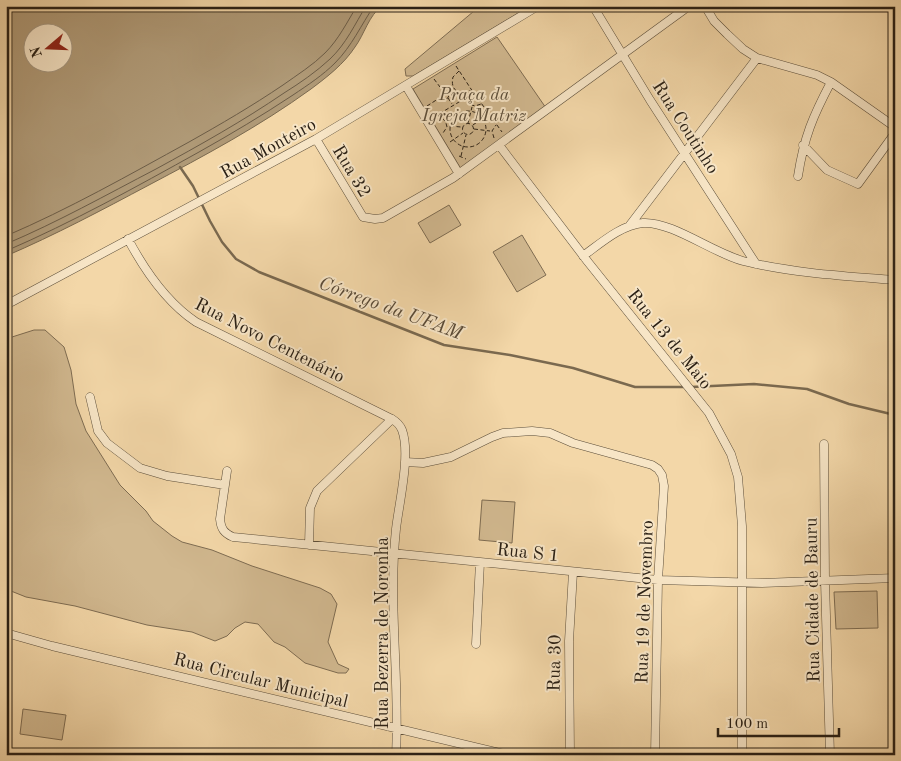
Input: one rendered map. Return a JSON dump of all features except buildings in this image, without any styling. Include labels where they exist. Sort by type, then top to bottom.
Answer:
[{"type":"street","name":"Rua Monteiro","points":[[6,305],[316,139],[538,6]]},
{"type":"street","name":"Rua Coutinho","points":[[593,6],[622,55],[756,264]]},
{"type":"street","points":[[406,86],[459,174],[689,6]]},
{"type":"street","points":[[705,6],[714,21],[743,49],[757,58],[817,75],[831,82],[895,127]]},
{"type":"street","points":[[583,256],[630,225],[757,58]]},
{"type":"street","points":[[798,176],[810,123],[831,82]]},
{"type":"street","points":[[804,145],[827,170],[858,184],[895,133]]},
{"type":"street","name":"Rua 32","points":[[316,139],[363,217],[383,218],[459,174]]},
{"type":"street","name":"Rua 13 de Maio","points":[[499,145],[583,256],[709,413],[731,454],[738,477],[742,526],[742,755]]},
{"type":"street","points":[[630,225],[645,223],[657,225],[674,231],[719,253],[756,264],[895,280]]},
{"type":"street","name":"Rua Novo Centenário","points":[[128,239],[170,301],[190,318],[395,421]]},
{"type":"street","points":[[90,397],[98,431],[108,443],[140,468],[166,476],[225,485]]},
{"type":"street","points":[[309,546],[310,508],[317,491],[395,421]]},
{"type":"street","name":"Rua Bezerra de Noronha","points":[[395,421],[402,430],[405,462],[394,552],[394,634],[398,729],[396,755]]},
{"type":"street","name":"Rua 19 de Novembro","points":[[405,462],[423,463],[436,461],[451,457],[503,433],[532,432],[550,433],[573,444],[643,461],[658,469],[662,475],[664,486],[658,580],[656,755]]},
{"type":"street","name":"Rua Cidade de Bauru","points":[[824,444],[825,581],[830,755]]},
{"type":"street","name":"Rua S 1","points":[[227,471],[220,519],[223,531],[233,537],[658,580],[741,583],[895,578]]},
{"type":"street","points":[[476,644],[480,562]]},
{"type":"street","name":"Rua 30","points":[[570,755],[568,641],[573,572]]},
{"type":"street","name":"Rua Circular Municipal","points":[[6,632],[52,646],[508,755]]},
{"type":"path","points":[[451,59],[507,139]]},
{"type":"path","points":[[459,70],[453,77],[453,88],[462,94],[470,92],[471,89]]},
{"type":"path","points":[[430,72],[443,91],[448,92],[448,98],[452,105]]},
{"type":"path","points":[[442,97],[443,91]]},
{"type":"path","points":[[427,121],[474,93]]},
{"type":"path","points":[[420,110],[442,97],[448,98]]},
{"type":"path","points":[[466,98],[472,106]]},
{"type":"path","points":[[472,106],[481,103]]},
{"type":"path","points":[[462,128],[468,123],[472,106]]},
{"type":"path","points":[[435,116],[444,119],[448,126],[453,140],[463,147],[477,144],[483,138],[486,124],[478,114],[464,111],[452,119],[448,126],[443,133],[437,137]]},
{"type":"path","points":[[472,126],[488,114]]},
{"type":"path","points":[[466,135],[472,133],[473,129],[468,123]]},
{"type":"path","points":[[496,125],[492,131],[499,145]]},
{"type":"path","points":[[448,126],[462,128]]},
{"type":"path","points":[[462,128],[466,135]]},
{"type":"path","points":[[473,129],[492,131]]},
{"type":"path","points":[[442,146],[464,133]]},
{"type":"path","points":[[461,156],[466,135]]},
{"type":"path","points":[[450,160],[461,156],[465,157],[470,166]]},
{"type":"green space","points":[[480,6],[530,6],[413,76],[406,76],[405,69]]},
{"type":"green space","name":"Praça da Igreja Matriz","points":[[497,37],[546,108],[461,169],[413,89]]},
{"type":"green space","points":[[449,205],[461,225],[430,243],[418,223]]},
{"type":"green space","points":[[522,235],[546,275],[517,292],[493,252]]},
{"type":"green space","points":[[34,330],[45,330],[64,347],[71,370],[76,404],[86,431],[120,485],[146,511],[153,521],[182,542],[212,550],[252,566],[320,588],[331,594],[337,604],[328,642],[338,664],[349,669],[346,673],[338,673],[305,663],[285,647],[274,642],[258,624],[245,622],[227,636],[215,641],[192,632],[147,625],[75,606],[26,597],[6,589],[6,350],[12,337]]},
{"type":"green space","points":[[482,500],[515,502],[512,543],[479,540]]},
{"type":"green space","points":[[877,591],[878,628],[836,629],[834,592]]},
{"type":"green space","points":[[23,709],[66,715],[62,740],[20,734]]},
{"type":"water","points":[[6,6],[382,6],[377,10],[346,59],[323,80],[292,103],[232,140],[42,240],[6,256]]},
{"type":"waterway","name":"Córrego da UFAM","points":[[180,167],[193,186],[222,242],[236,259],[259,272],[444,345],[510,355],[573,368],[635,387],[685,387]]},
{"type":"waterway","name":"Córrego da UFAM","points":[[691,387],[754,384],[807,389],[849,404],[895,415]]}]
